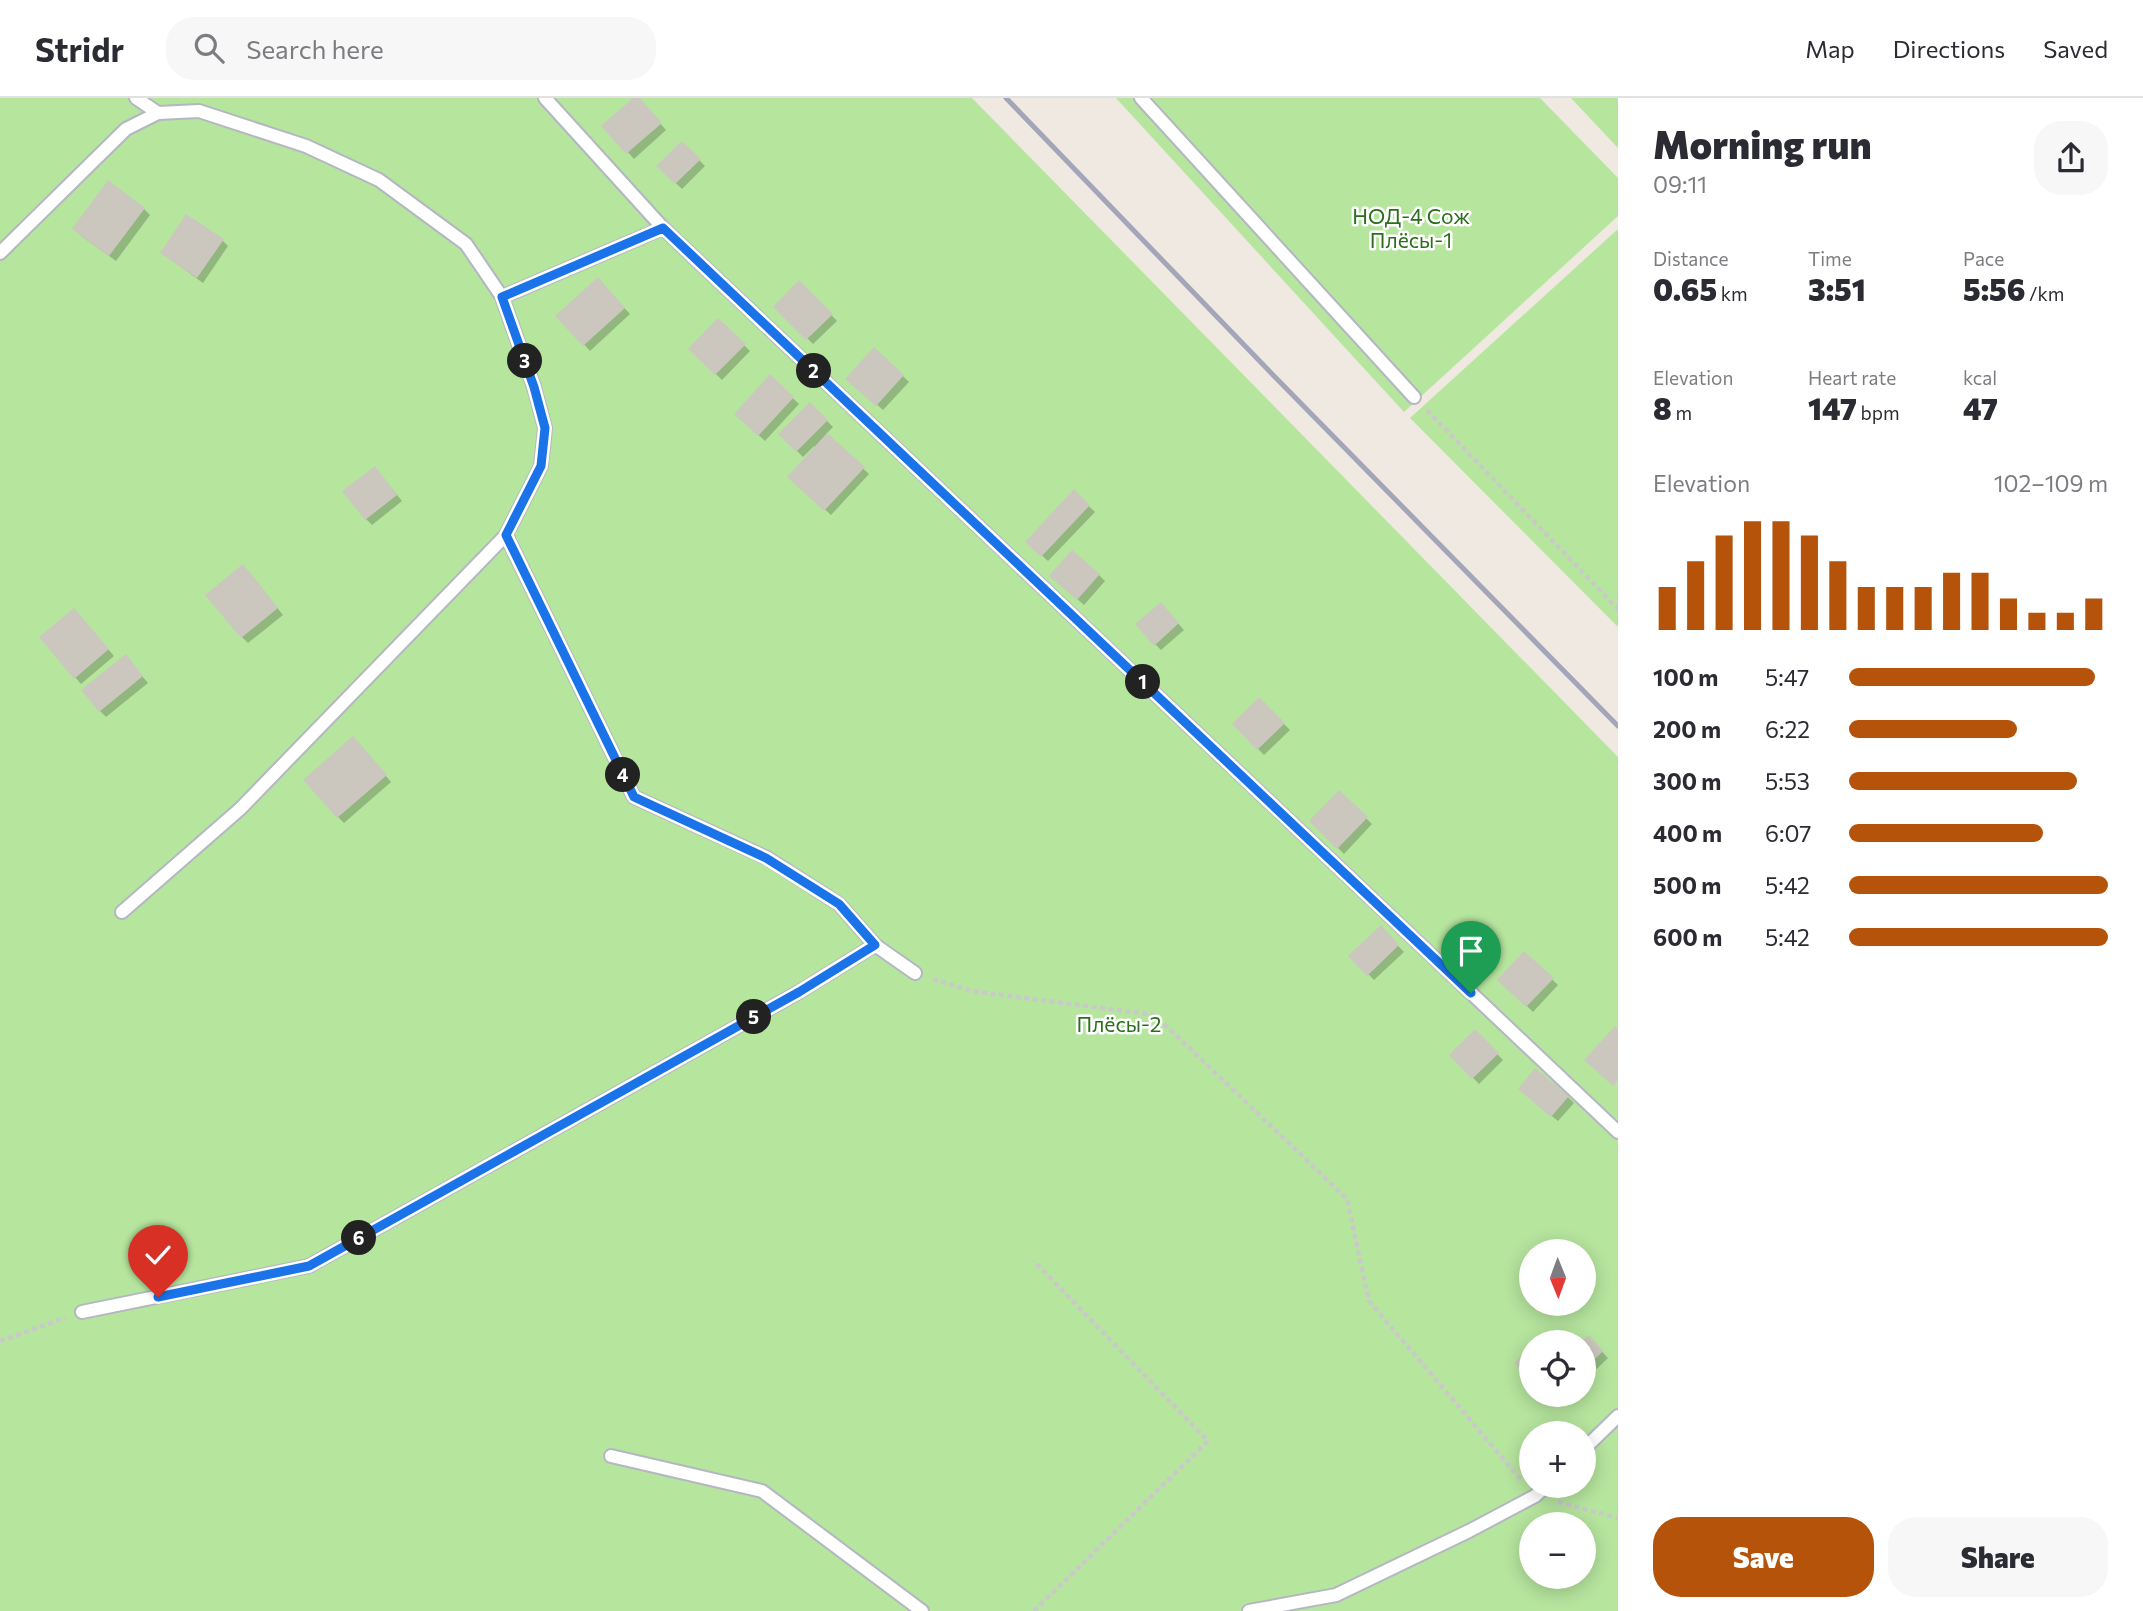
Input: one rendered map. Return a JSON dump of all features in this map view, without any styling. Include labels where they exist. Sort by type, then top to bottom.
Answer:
[{"type":"lane","points":[[136,98],[158,113]]},
{"type":"lane","points":[[545,98],[663,228],[1618,1132]]},
{"type":"lane","points":[[1141,98],[1414,397]]},
{"type":"lane","points":[[0,253],[126,129],[158,113],[199,111],[306,146],[380,180],[466,244],[502,297],[534,387],[545,428],[541,466],[506,535],[240,809],[122,912]]},
{"type":"lane","points":[[502,297],[663,228]]},
{"type":"lane","points":[[506,535],[634,797],[766,858],[839,904],[875,945],[915,973]]},
{"type":"lane","points":[[82,1312],[309,1266],[787,999],[875,945]]},
{"type":"lane","points":[[1596,1437],[1618,1416]]},
{"type":"lane","points":[[611,1456],[762,1491],[922,1611]]},
{"type":"lane","points":[[1249,1611],[1336,1595],[1531,1498]]},
{"type":"path","points":[[1414,397],[1618,610]]},
{"type":"path","points":[[915,973],[971,991],[1155,1015],[1347,1199],[1369,1301],[1519,1477]]},
{"type":"path","points":[[1034,1261],[1208,1441],[1034,1611]]},
{"type":"path","points":[[0,1341],[82,1312]]},
{"type":"path","points":[[1543,1498],[1618,1518]]},
{"type":"green space","name":"Плёсы-2","points":[[0,98],[972,98],[1618,757],[1618,1611],[0,1611]]},
{"type":"green space","name":"НОД-4 Сож Плёсы-1","points":[[1116,98],[1540,98],[1618,178],[1618,216],[1404,412]]},
{"type":"green space","points":[[1571,98],[1618,98],[1618,148]]},
{"type":"green space","points":[[1618,229],[1618,627],[1410,418]]},
{"type":"building","points":[[633,98],[640,98],[662,123],[626,154],[601,126]]},
{"type":"building","points":[[682,141],[701,159],[675,184],[656,166]]},
{"type":"building","points":[[108,180],[145,208],[109,256],[72,229]]},
{"type":"building","points":[[186,214],[224,239],[197,278],[160,253]]},
{"type":"building","points":[[598,277],[625,308],[583,346],[555,316]]},
{"type":"building","points":[[799,280],[833,314],[806,340],[773,307]]},
{"type":"building","points":[[718,318],[746,344],[715,375],[688,349]]},
{"type":"building","points":[[874,347],[904,375],[876,406],[845,379]]},
{"type":"building","points":[[770,374],[794,397],[758,436],[734,414]]},
{"type":"building","points":[[810,402],[828,420],[796,452],[778,434]]},
{"type":"building","points":[[827,433],[865,467],[824,511],[787,477]]},
{"type":"building","points":[[375,466],[397,495],[365,520],[342,491]]},
{"type":"building","points":[[1074,489],[1090,505],[1041,557],[1025,542]]},
{"type":"building","points":[[1072,550],[1100,574],[1077,600],[1049,576]]},
{"type":"building","points":[[243,564],[278,608],[241,638],[205,595]]},
{"type":"building","points":[[1161,602],[1179,623],[1154,646],[1135,624]]},
{"type":"building","points":[[74,608],[109,649],[74,679],[39,637]]},
{"type":"building","points":[[126,654],[143,676],[99,712],[81,690]]},
{"type":"building","points":[[1259,697],[1285,723],[1257,750],[1232,724]]},
{"type":"building","points":[[353,736],[387,775],[337,818],[303,780]]},
{"type":"building","points":[[1339,790],[1368,817],[1337,849],[1309,821]]},
{"type":"building","points":[[1381,925],[1399,945],[1367,976],[1348,956]]},
{"type":"building","points":[[1524,951],[1554,978],[1526,1007],[1497,980]]},
{"type":"building","points":[[1615,1026],[1618,1029],[1618,1080],[1613,1086],[1584,1060]]},
{"type":"building","points":[[1475,1029],[1499,1053],[1472,1079],[1449,1055]]},
{"type":"building","points":[[1535,1068],[1569,1096],[1551,1117],[1518,1089]]},
{"type":"building","points":[[1596,1343],[1603,1351],[1596,1358]]},
{"type":"railway","points":[[1006,98],[1618,726]]},
{"type":"route","points":[[158,1297],[309,1266],[799,992],[875,945],[839,904],[766,858],[634,797],[506,535],[541,466],[545,428],[534,387],[502,297],[663,228],[1471,993]]}]
